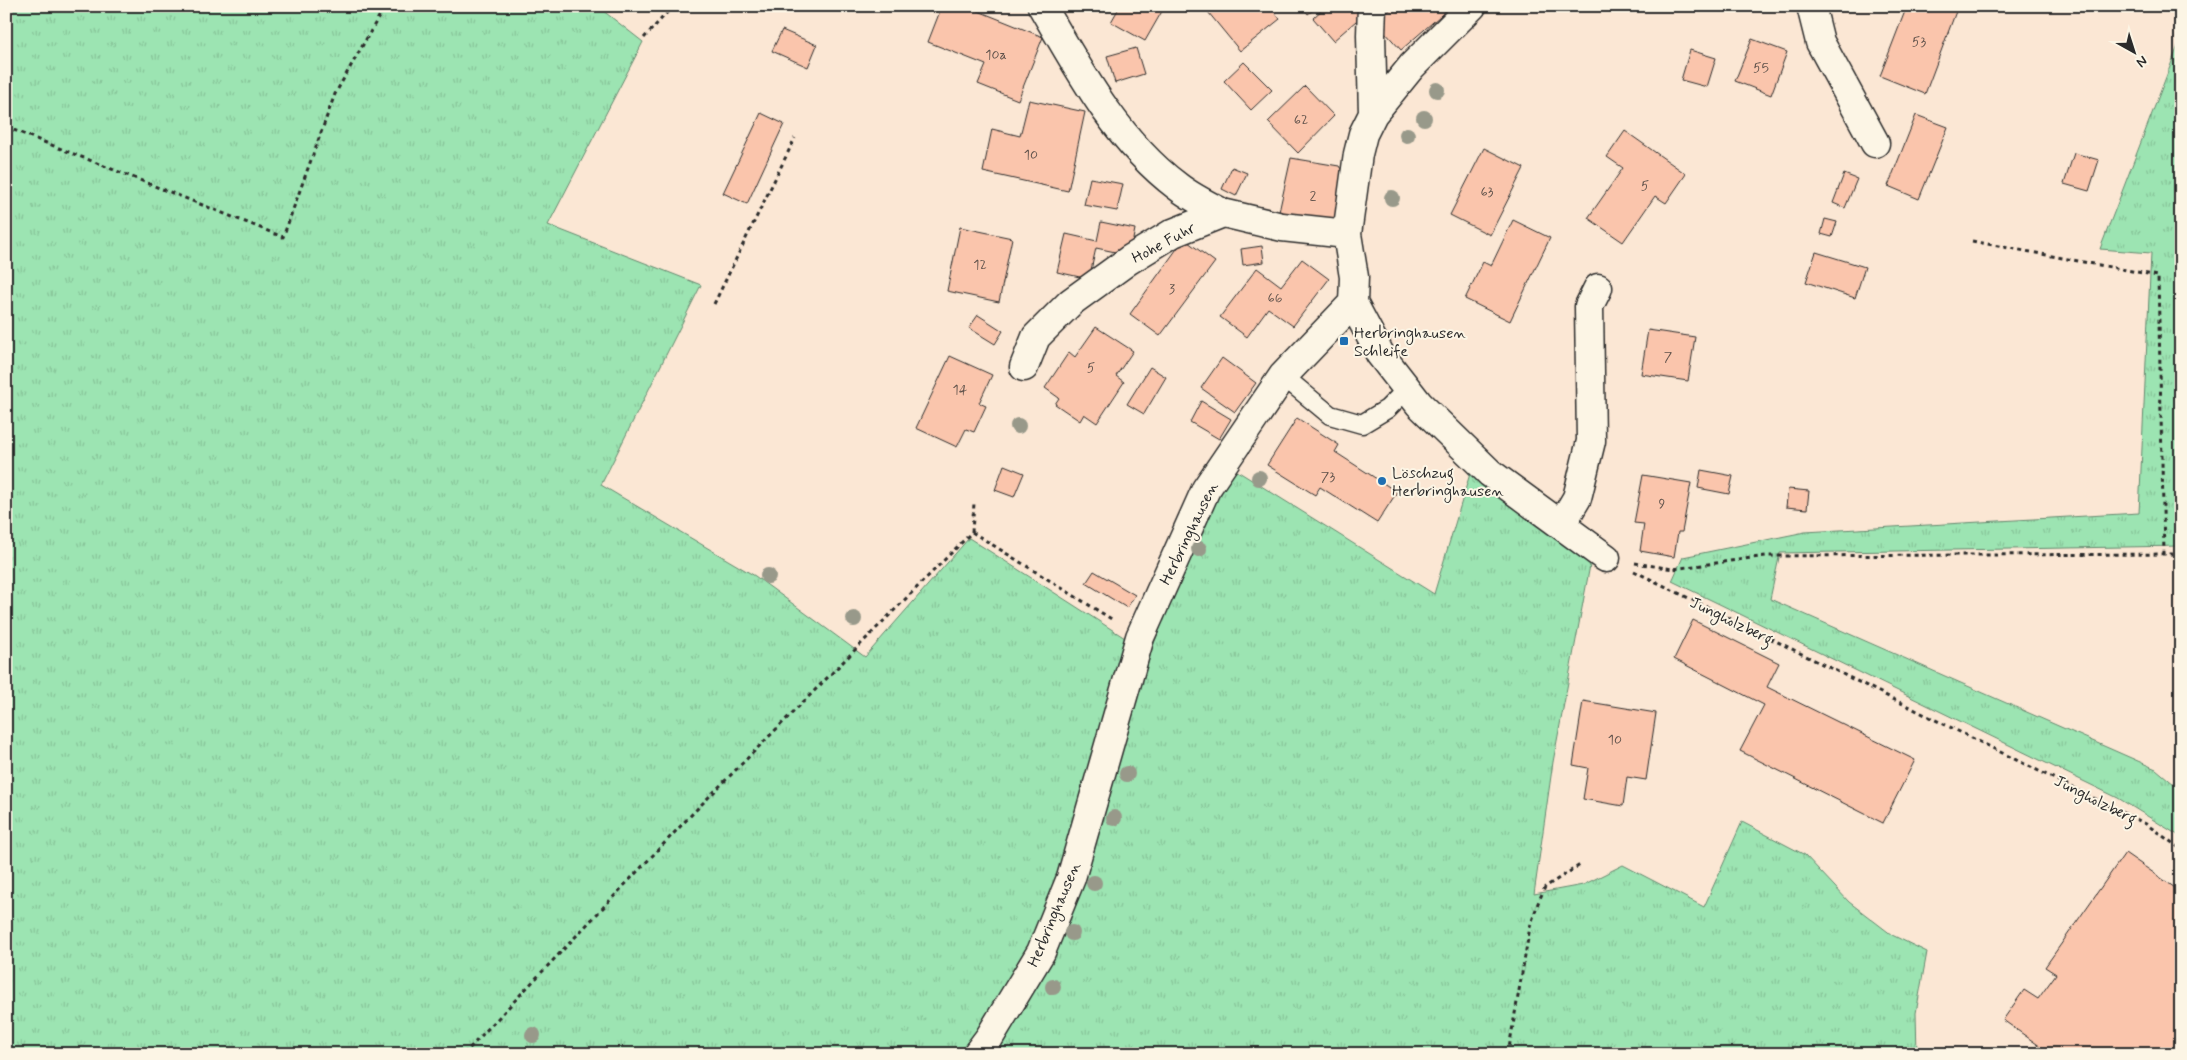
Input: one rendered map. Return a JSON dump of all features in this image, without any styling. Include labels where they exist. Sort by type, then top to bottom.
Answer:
[{"type":"street","points":[[1042,6],[1103,106],[1150,162],[1190,196],[1223,213],[1282,227],[1347,234]]},
{"type":"street","points":[[1372,6],[1370,35],[1373,114]]},
{"type":"street","points":[[1472,6],[1412,66],[1373,114],[1363,134],[1358,154],[1347,234],[1354,277],[1353,303],[1380,354],[1419,404],[1490,473],[1606,558]]},
{"type":"street","points":[[1811,6],[1820,42],[1875,143]]},
{"type":"street","name":"Hohe Fuhr","points":[[1024,367],[1036,337],[1071,302],[1129,260],[1173,233],[1223,213]]},
{"type":"street","points":[[1561,525],[1576,498],[1591,441],[1589,306],[1598,288]]},
{"type":"street","name":"Herbringhausen","points":[[977,1054],[989,1038],[1041,952],[1072,878],[1140,637],[1178,548],[1206,489],[1283,376],[1353,303]]},
{"type":"lane","points":[[1283,376],[1330,415],[1362,424],[1388,409],[1407,389]]},
{"type":"path","points":[[6,128],[282,237],[335,94],[385,6]]},
{"type":"path","points":[[644,38],[673,6]]},
{"type":"path","points":[[714,304],[796,138]]},
{"type":"path","points":[[1972,240],[2158,276],[2164,554]]},
{"type":"path","points":[[464,1054],[680,825],[972,532],[974,503]]},
{"type":"path","points":[[972,532],[1140,637]]},
{"type":"path","points":[[1606,558],[1673,569],[1766,556],[2181,554]]},
{"type":"path","name":"Jungholzberg","points":[[1606,558],[2146,824],[2181,849]]},
{"type":"path","points":[[1508,1054],[1526,960],[1530,926],[1538,903],[1545,887],[1580,866]]},
{"type":"green space","points":[[6,6],[597,6],[643,42],[548,225],[701,285],[601,485],[755,576],[865,657],[969,538],[1150,654],[1197,531],[1234,469],[1434,594],[1472,467],[1591,560],[1553,762],[1534,894],[1583,885],[1623,865],[1704,907],[1742,822],[1805,855],[1849,902],[1892,935],[1927,952],[1916,1013],[1917,1054],[6,1054]]},
{"type":"green space","points":[[2181,38],[2181,546],[1780,553],[1770,599],[2156,769],[2181,790],[2181,837],[2118,798],[1672,581],[1683,557],[1805,532],[2139,513],[2151,253],[2100,249]]},
{"type":"building","points":[[942,6],[966,6],[1043,37],[1018,100],[978,84],[986,65],[928,42]]},
{"type":"building","points":[[1120,6],[1165,6],[1145,41],[1111,22]]},
{"type":"building","points":[[1215,6],[1270,6],[1280,19],[1240,51],[1208,12]]},
{"type":"building","points":[[1302,6],[1319,6],[1308,14]]},
{"type":"building","points":[[1326,6],[1357,6],[1364,14],[1333,41],[1313,18]]},
{"type":"building","points":[[1389,6],[1446,6],[1448,9],[1401,50],[1376,22],[1391,9]]},
{"type":"building","points":[[1907,6],[1958,6],[1925,94],[1880,76]]},
{"type":"building","points":[[782,30],[817,45],[808,67],[772,51]]},
{"type":"building","points":[[1752,39],[1787,52],[1771,95],[1735,81]]},
{"type":"building","points":[[1136,48],[1144,74],[1115,83],[1107,56]]},
{"type":"building","points":[[1690,50],[1716,58],[1707,87],[1681,80]]},
{"type":"building","points":[[1244,62],[1272,90],[1251,110],[1224,81]]},
{"type":"building","points":[[1305,86],[1334,116],[1298,153],[1268,122]]},
{"type":"building","points":[[1029,100],[1085,112],[1068,191],[983,172],[992,129],[1020,136]]},
{"type":"building","points":[[761,113],[784,124],[747,204],[723,193]]},
{"type":"building","points":[[1916,115],[1948,127],[1919,199],[1888,186]]},
{"type":"building","points":[[1625,131],[1686,174],[1666,203],[1655,196],[1623,242],[1588,218],[1623,168],[1607,157]]},
{"type":"building","points":[[1484,148],[1524,168],[1490,235],[1450,215]]},
{"type":"building","points":[[2074,153],[2099,160],[2089,191],[2064,184]]},
{"type":"building","points":[[1291,158],[1339,166],[1346,177],[1337,222],[1279,212]]},
{"type":"building","points":[[1232,167],[1247,173],[1236,196],[1222,189]]},
{"type":"building","points":[[1844,174],[1857,179],[1845,208],[1833,203]]},
{"type":"building","points":[[1090,178],[1123,184],[1117,211],[1084,205]]},
{"type":"building","points":[[1825,219],[1837,222],[1832,237],[1821,234]]},
{"type":"building","points":[[1513,220],[1550,238],[1510,321],[1465,299],[1483,262],[1491,266]]},
{"type":"building","points":[[1101,222],[1135,229],[1130,255],[1096,248],[1089,279],[1057,272],[1066,234],[1097,241]]},
{"type":"building","points":[[960,227],[1012,238],[999,302],[947,291]]},
{"type":"building","points":[[1184,239],[1215,262],[1160,336],[1130,314]]},
{"type":"building","points":[[1262,246],[1264,262],[1243,265],[1241,249]]},
{"type":"building","points":[[1816,252],[1865,267],[1855,298],[1806,282]]},
{"type":"building","points":[[1302,259],[1329,279],[1293,326],[1268,308],[1247,337],[1220,317],[1257,268],[1281,286]]},
{"type":"building","points":[[978,315],[1003,331],[995,344],[969,328]]},
{"type":"building","points":[[1096,327],[1133,351],[1116,376],[1124,382],[1097,423],[1084,414],[1080,421],[1055,404],[1059,398],[1045,388],[1069,352],[1075,357]]},
{"type":"building","points":[[1648,330],[1695,337],[1688,381],[1641,374]]},
{"type":"building","points":[[950,356],[992,375],[979,403],[986,406],[974,432],[966,429],[957,447],[916,428]]},
{"type":"building","points":[[1222,358],[1256,383],[1235,412],[1201,388]]},
{"type":"building","points":[[1150,367],[1166,377],[1144,414],[1127,404]]},
{"type":"building","points":[[1201,401],[1231,419],[1219,439],[1190,422]]},
{"type":"building","points":[[1297,418],[1339,445],[1335,452],[1397,492],[1377,523],[1320,487],[1315,495],[1267,465]]},
{"type":"building","points":[[1004,465],[1024,473],[1014,497],[995,490]]},
{"type":"building","points":[[1701,470],[1733,476],[1729,494],[1698,488]]},
{"type":"building","points":[[1643,475],[1691,483],[1682,532],[1678,532],[1674,557],[1640,551],[1644,524],[1634,523]]},
{"type":"building","points":[[1788,489],[1809,491],[1807,509],[1786,507]]},
{"type":"building","points":[[1094,571],[1135,595],[1127,608],[1086,583]]},
{"type":"building","points":[[1693,620],[1779,663],[1767,687],[1915,760],[1883,823],[1740,751],[1764,705],[1674,659]]},
{"type":"building","points":[[1583,701],[1656,713],[1646,780],[1627,777],[1623,806],[1583,799],[1588,768],[1573,765]]},
{"type":"building","points":[[2125,853],[2181,892],[2181,1047],[2176,1054],[2051,1054],[2003,1020],[2024,990],[2038,999],[2056,974],[2045,967]]},
{"type":"place","name":"Herbringhausen Schleife","points":[[1344,341]]},
{"type":"place","name":"Löschzug Herbringhausen","points":[[1382,481]]}]
